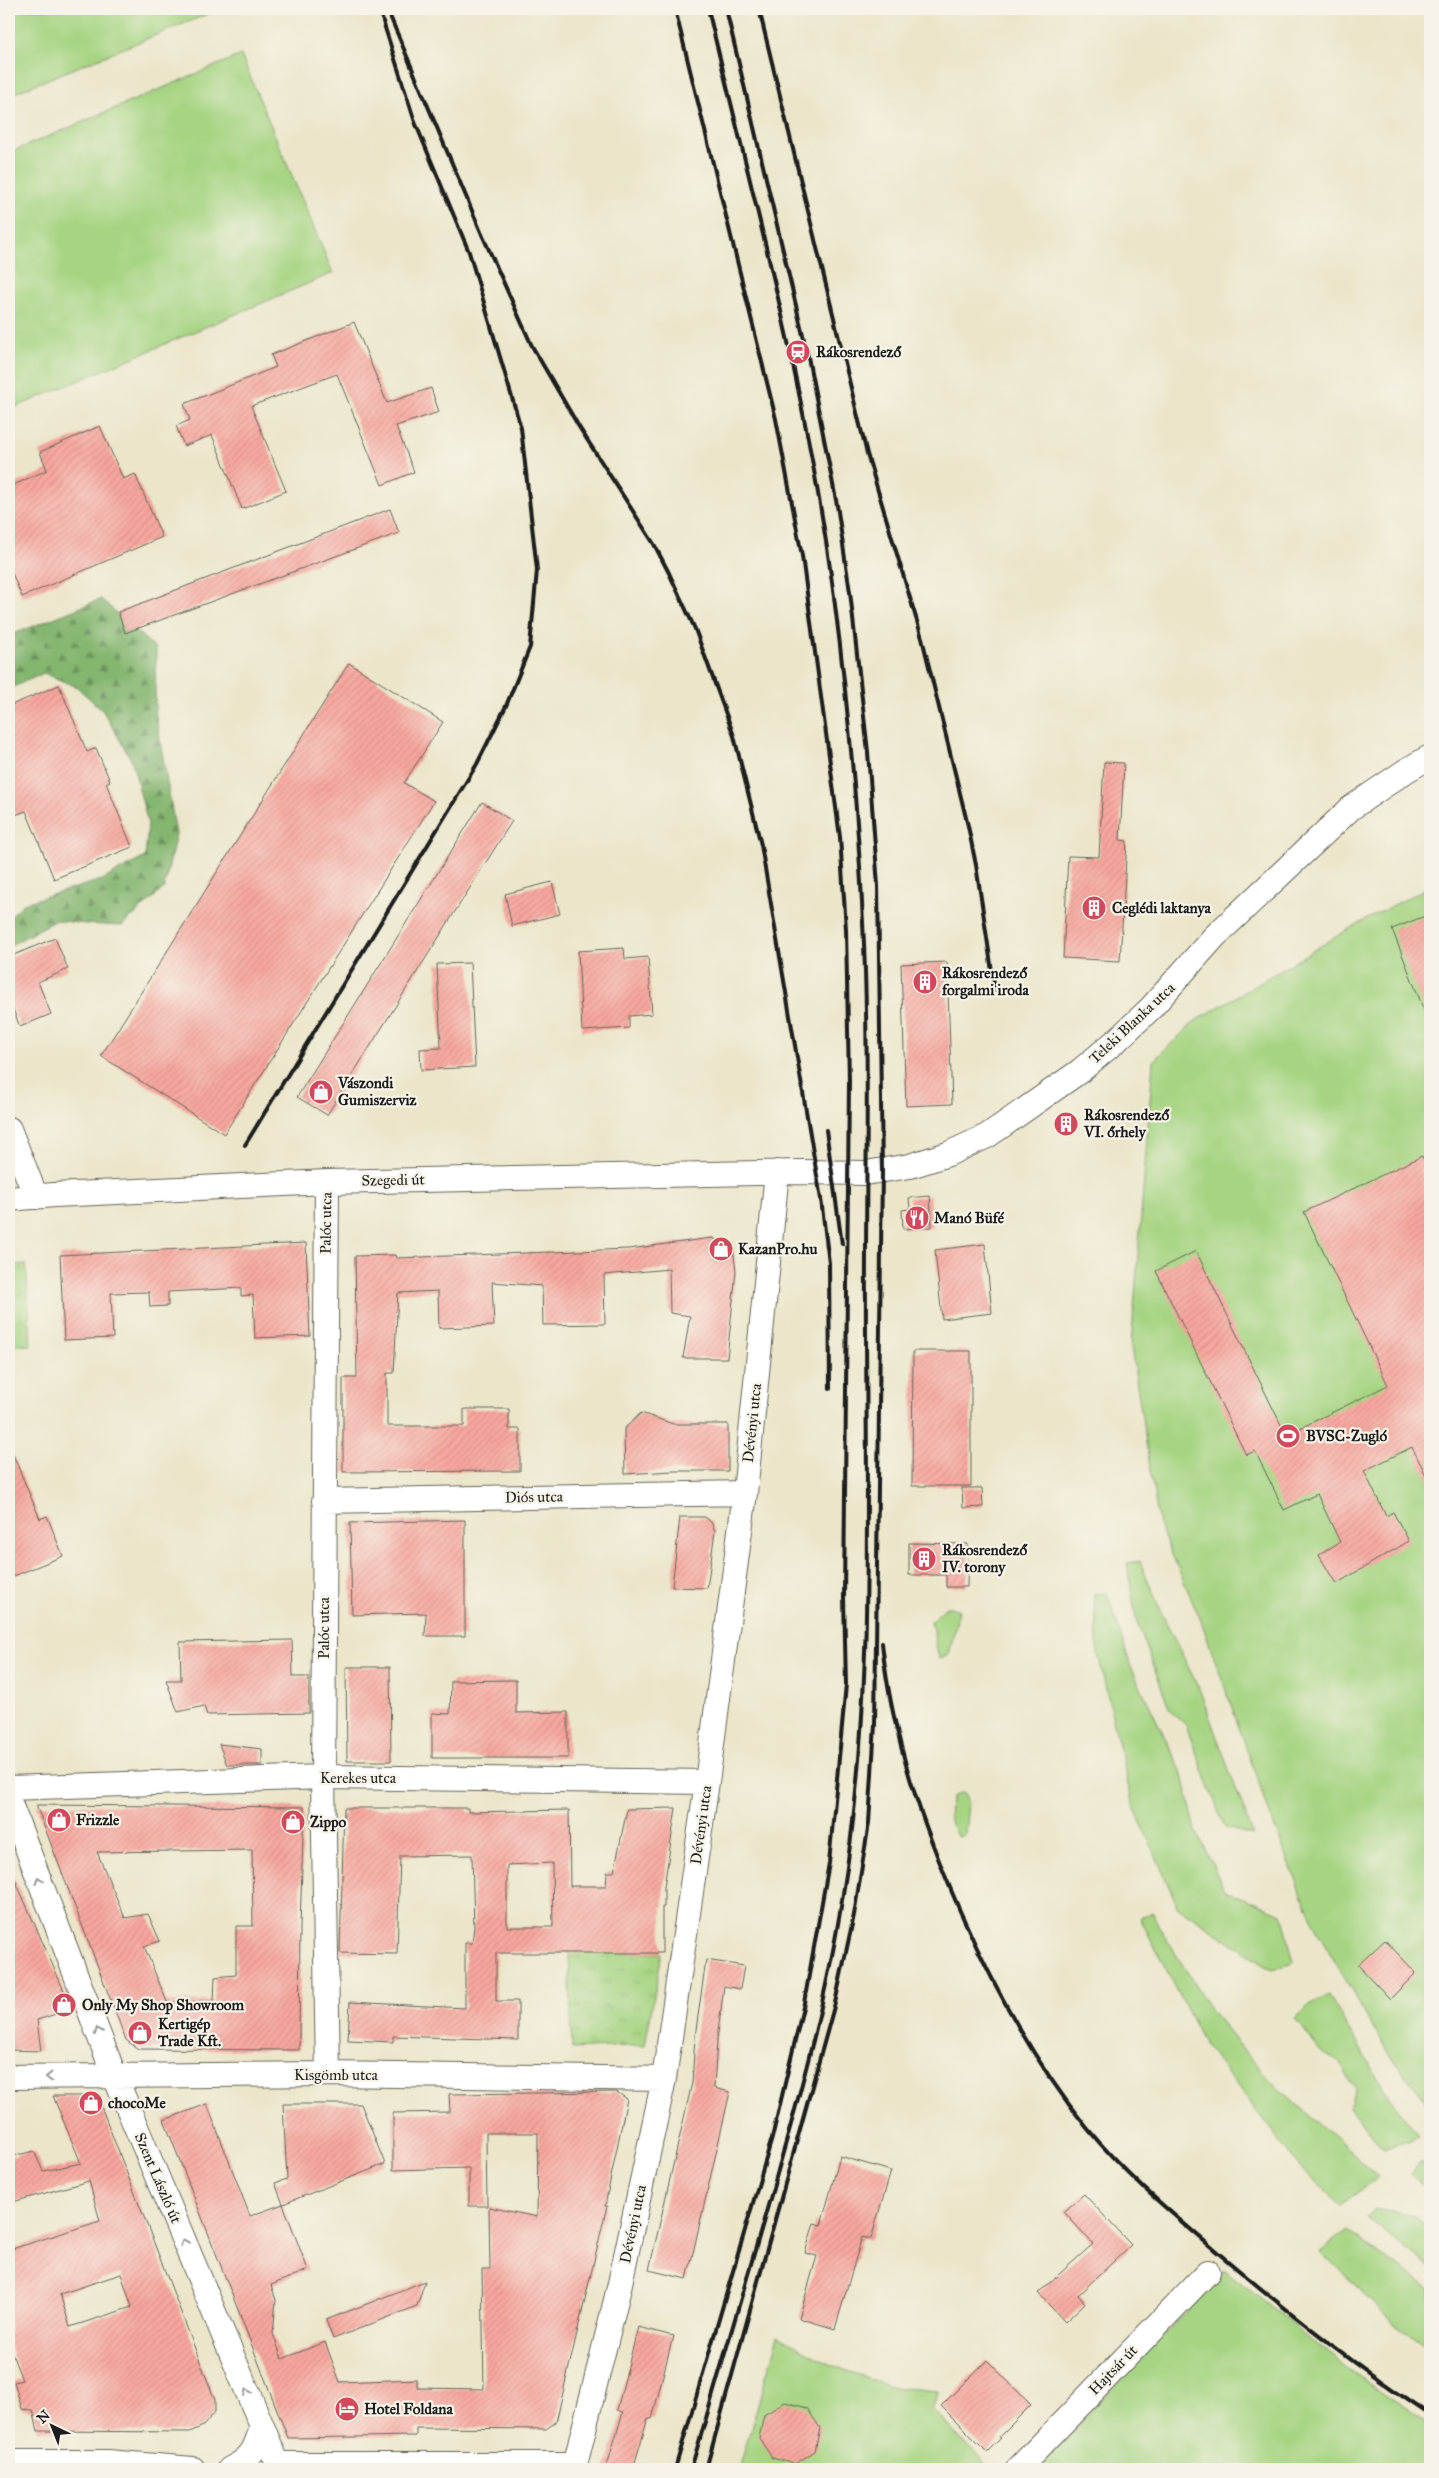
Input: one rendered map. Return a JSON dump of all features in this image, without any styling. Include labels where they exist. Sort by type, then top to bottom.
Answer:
[{"type":"street","name":"Teleki Blanka utca","points":[[777,1172],[865,1173],[901,1168],[930,1162],[987,1136],[1080,1071],[1118,1040],[1151,1008],[1215,936],[1351,808],[1407,770],[1430,757]]},
{"type":"street","points":[[9,1128],[36,1197]]},
{"type":"street","name":"Szegedi út","points":[[9,1199],[327,1182],[777,1172]]},
{"type":"street","name":"Dévényi utca","points":[[574,2467],[619,2288],[664,2079],[708,1782],[745,1493],[777,1172]]},
{"type":"street","name":"Palóc utca","points":[[327,1182],[323,1777],[328,2074]]},
{"type":"street","name":"Diós utca","points":[[324,1501],[745,1493]]},
{"type":"street","name":"Kerekes utca","points":[[9,1788],[323,1777],[708,1782]]},
{"type":"street","name":"Szent László út","points":[[9,1801],[115,2077],[279,2467]]},
{"type":"street","name":"Kisgömb utca","points":[[9,2077],[328,2074],[664,2079]]},
{"type":"street","name":"Hajtsár út","points":[[1018,2469],[1208,2272]]},
{"type":"street","points":[[230,2469],[241,2464],[255,2449],[262,2426]]},
{"type":"street","points":[[9,2462],[106,2462],[193,2469]]},
{"type":"street","points":[[279,2467],[574,2467]]},
{"type":"green space","points":[[9,9],[220,9],[9,95]]},
{"type":"green space","points":[[241,55],[333,273],[9,410],[9,153]]},
{"type":"green space","points":[[101,599],[156,649],[155,710],[176,834],[164,888],[122,926],[56,920],[9,946],[9,918],[24,903],[102,880],[145,857],[148,824],[132,761],[103,711],[77,687],[44,673],[9,689],[9,636]]},
{"type":"green space","name":"BVSC-Zugló","points":[[1430,886],[1430,2106],[1390,2056],[1316,1929],[1275,1828],[1200,1618],[1159,1525],[1131,1347],[1153,1061],[1195,1021],[1354,926]]},
{"type":"green space","points":[[26,1264],[31,1345],[9,1346],[9,1265]]},
{"type":"green space","points":[[1140,1561],[1161,1612],[1200,1691],[1253,1835],[1225,1828],[1186,1725],[1170,1710],[1136,1619],[1127,1563]]},
{"type":"green space","points":[[1107,1593],[1131,1667],[1183,1775],[1196,1831],[1225,1891],[1282,1913],[1294,1963],[1271,1969],[1178,1907],[1132,1802],[1098,1654],[1094,1594]]},
{"type":"green space","points":[[947,1606],[959,1610],[949,1655],[939,1659],[931,1621]]},
{"type":"green space","points":[[964,1792],[968,1803],[965,1835],[958,1837],[950,1822],[950,1807],[953,1796]]},
{"type":"green space","points":[[1153,1912],[1159,1927],[1212,2012],[1270,2081],[1379,2177],[1340,2205],[1299,2166],[1205,2045],[1140,1918]]},
{"type":"green space","points":[[569,1952],[662,1953],[645,2045],[572,2049]]},
{"type":"green space","points":[[1329,1996],[1391,2100],[1419,2135],[1384,2149],[1350,2107],[1355,2088],[1341,2064],[1320,2051],[1295,2018],[1311,2004]]},
{"type":"green space","points":[[1420,2163],[1430,2163],[1430,2191],[1411,2175]]},
{"type":"green space","points":[[1375,2209],[1416,2216],[1430,2234],[1430,2268],[1366,2218]]},
{"type":"green space","points":[[1348,2231],[1430,2289],[1430,2348],[1392,2321],[1320,2251]]},
{"type":"green space","points":[[1225,2270],[1354,2374],[1430,2425],[1430,2469],[1037,2469]]},
{"type":"green space","points":[[778,2336],[831,2365],[893,2387],[939,2391],[932,2410],[990,2469],[739,2469]]},
{"type":"building","points":[[354,322],[387,403],[431,388],[439,412],[396,426],[414,472],[382,485],[337,374],[251,406],[286,491],[242,509],[212,435],[184,446],[176,426],[190,420],[184,404],[276,367],[271,355]]},
{"type":"building","points":[[100,426],[123,479],[135,474],[162,537],[22,597],[9,566],[9,487],[47,470],[40,452]]},
{"type":"building","points":[[390,509],[399,533],[125,633],[118,612]]},
{"type":"building","points":[[349,663],[443,722],[404,783],[434,801],[224,1134],[101,1056]]},
{"type":"building","points":[[59,685],[87,752],[96,748],[110,781],[106,783],[132,847],[54,879],[26,811],[15,815],[9,798],[9,706]]},
{"type":"building","name":"Ceglédi laktanya","points":[[1104,762],[1124,763],[1120,840],[1127,841],[1120,961],[1063,958],[1068,856],[1099,857]]},
{"type":"building","points":[[482,802],[512,821],[327,1115],[297,1097]]},
{"type":"building","points":[[552,882],[560,914],[512,926],[505,894]]},
{"type":"building","points":[[1430,914],[1430,1022],[1429,1023],[1392,929]]},
{"type":"building","points":[[55,938],[68,969],[38,982],[51,1014],[20,1027],[9,999],[9,957]]},
{"type":"building","points":[[624,948],[625,959],[648,957],[652,1014],[629,1016],[629,1028],[582,1031],[578,951]]},
{"type":"building","points":[[947,962],[952,1104],[906,1106],[901,964]]},
{"type":"building","points":[[470,963],[475,1067],[421,1070],[420,1049],[441,1048],[437,964]]},
{"type":"building","points":[[1422,1156],[1430,1173],[1430,1483],[1412,1447],[1364,1471],[1386,1516],[1393,1512],[1409,1541],[1336,1584],[1319,1555],[1340,1542],[1317,1494],[1284,1510],[1255,1451],[1246,1455],[1156,1271],[1196,1251],[1286,1435],[1388,1385],[1304,1212]]},
{"type":"building","name":"Manó Büfé","points":[[930,1196],[932,1227],[903,1229],[902,1210],[910,1209],[909,1198]]},
{"type":"building","points":[[712,1238],[733,1248],[736,1271],[727,1358],[683,1358],[690,1316],[670,1313],[669,1269],[604,1275],[605,1324],[543,1325],[542,1286],[492,1282],[494,1326],[439,1328],[438,1291],[398,1293],[394,1373],[387,1373],[387,1426],[464,1426],[464,1409],[509,1409],[509,1429],[520,1429],[520,1471],[343,1472],[343,1378],[357,1378],[355,1256],[395,1255],[396,1258],[629,1249]]},
{"type":"building","points":[[306,1243],[310,1336],[255,1338],[253,1295],[241,1296],[241,1288],[168,1292],[168,1306],[150,1307],[149,1292],[111,1293],[113,1338],[64,1340],[60,1255]]},
{"type":"building","points":[[985,1244],[992,1313],[942,1319],[935,1250]]},
{"type":"building","points":[[913,1351],[971,1351],[971,1486],[912,1486]]},
{"type":"building","points":[[641,1413],[673,1424],[728,1424],[728,1471],[673,1471],[625,1474],[624,1429]]},
{"type":"building","points":[[9,1445],[40,1519],[47,1516],[63,1556],[9,1578]]},
{"type":"building","points":[[962,1488],[982,1488],[983,1507],[963,1508]]},
{"type":"building","points":[[680,1517],[705,1517],[711,1522],[715,1531],[707,1588],[672,1587]]},
{"type":"building","points":[[465,1520],[465,1636],[425,1636],[426,1613],[352,1615],[350,1523]]},
{"type":"building","points":[[909,1543],[968,1544],[967,1587],[946,1587],[946,1575],[909,1575]]},
{"type":"building","points":[[292,1640],[293,1677],[309,1677],[309,1713],[207,1715],[204,1706],[178,1712],[166,1680],[181,1680],[180,1642]]},
{"type":"building","points":[[346,1667],[390,1667],[391,1761],[347,1761]]},
{"type":"building","points":[[516,1680],[516,1713],[568,1712],[568,1758],[432,1758],[432,1713],[450,1714],[451,1681]]},
{"type":"building","points":[[219,1744],[262,1749],[262,1765],[227,1765]]},
{"type":"building","points":[[36,1805],[304,1807],[300,1926],[299,2050],[138,2049],[126,2040]],"holes":[[[252,1850],[253,1926],[236,1926],[236,1975],[215,1977],[214,2001],[167,2002],[144,1946],[160,1941],[148,1914],[125,1918],[97,1852]]]},
{"type":"building","points":[[344,1808],[468,1808],[468,1812],[569,1810],[570,1886],[606,1886],[607,1872],[614,1872],[627,1809],[676,1808],[664,1887],[664,1907],[662,1907],[662,1953],[496,1953],[496,2001],[518,2001],[518,2040],[393,2036],[393,2042],[348,2040],[350,2002],[465,2008],[465,1943],[472,1943],[474,1927],[472,1855],[400,1856],[397,1954],[340,1953]],"holes":[[[552,1863],[553,1927],[507,1927],[507,1865]]]},
{"type":"building","points":[[9,1866],[72,2009],[37,2020],[41,2051],[9,2050]]},
{"type":"building","points":[[1385,1940],[1416,1973],[1390,1999],[1358,1965]]},
{"type":"building","points":[[706,1960],[744,1966],[740,1989],[724,1986],[717,2040],[714,2088],[730,2092],[687,2279],[649,2270],[692,2083],[695,2037]]},
{"type":"building","points":[[617,2092],[627,2099],[605,2206],[607,2206],[556,2422],[546,2429],[416,2428],[416,2436],[288,2438],[164,2120],[207,2104],[250,2216],[283,2204],[308,2270],[271,2285],[276,2300],[273,2334],[282,2359],[325,2342],[340,2382],[417,2379],[417,2388],[484,2389],[482,2269],[490,2269],[489,2207],[537,2217],[538,2133],[486,2133],[487,2206],[469,2206],[469,2168],[393,2170],[393,2113],[450,2112],[449,2094]]},
{"type":"building","points":[[53,2096],[97,2096],[215,2400],[215,2412],[203,2426],[190,2432],[38,2431],[33,2410],[22,2409],[14,2382],[22,2380],[9,2346],[9,2250],[100,2221],[89,2181],[9,2203],[9,2157],[34,2151],[43,2171],[81,2163]],"holes":[[[121,2274],[132,2307],[70,2327],[60,2294]]]},
{"type":"building","points":[[283,2104],[361,2104],[385,2164],[283,2204],[275,2183],[287,2179]]},
{"type":"building","points":[[840,2156],[891,2171],[871,2239],[862,2237],[835,2329],[799,2318],[817,2256],[805,2253],[814,2223],[821,2225]]},
{"type":"building","points":[[1084,2194],[1131,2245],[1078,2295],[1085,2303],[1065,2322],[1038,2293],[1093,2244],[1064,2212]]},
{"type":"building","points":[[425,2281],[417,2306],[333,2339],[326,2320]]},
{"type":"building","points":[[638,2327],[673,2336],[652,2419],[648,2418],[633,2469],[606,2469],[623,2412],[617,2410]]},
{"type":"building","points":[[987,2360],[1031,2405],[987,2452],[941,2406]]},
{"type":"building","points":[[785,2402],[807,2408],[820,2428],[815,2451],[795,2464],[772,2458],[759,2438],[764,2415]]},
{"type":"railway","points":[[245,1145],[477,764],[506,706],[530,647],[537,570],[521,428],[469,252],[415,122],[379,9]]},
{"type":"railway","points":[[387,9],[481,232],[532,346],[579,427],[654,544],[695,629],[734,736],[761,845],[821,1199],[829,1263],[830,1389]]},
{"type":"railway","points":[[675,9],[776,419],[802,556],[840,837],[846,929],[849,1082],[844,1598],[846,1684],[829,1863],[804,2003],[772,2138],[675,2469]]},
{"type":"railway","points":[[691,2469],[798,2099],[818,2020],[835,1940],[852,1830],[859,1760],[866,1618],[867,1548],[867,1077],[865,974],[858,841],[844,678],[823,523],[795,375],[762,228],[708,9]]},
{"type":"railway","points":[[706,2469],[835,2003],[854,1915],[869,1823],[875,1724],[882,1171],[878,886],[868,752],[850,592],[837,505],[807,352],[726,9]]},
{"type":"railway","points":[[759,9],[867,454],[922,638],[968,826],[976,865],[995,991]]},
{"type":"railway","points":[[826,1130],[842,1244]]},
{"type":"railway","points":[[882,1643],[893,1713],[901,1747],[933,1846],[973,1940],[1001,1996],[1032,2051],[1068,2103],[1118,2163],[1187,2226],[1273,2299],[1324,2339],[1430,2415]]},
{"type":"place","name":"Rákosrendező","points":[[798,352]]},
{"type":"place","name":"Ceglédi laktanya","points":[[1094,908]]},
{"type":"place","name":"Rákosrendező forgalmi iroda","points":[[925,982]]},
{"type":"place","name":"Vászondi Gumiszerviz","points":[[321,1092]]},
{"type":"place","name":"Rákosrendező VI. őrhely","points":[[1066,1124]]},
{"type":"place","name":"Manó Büfé","points":[[917,1218]]},
{"type":"place","name":"KazanPro.hu","points":[[721,1249]]},
{"type":"place","name":"BVSC-Zugló","points":[[1288,1436]]},
{"type":"place","name":"Rákosrendező IV. torony","points":[[924,1559]]},
{"type":"place","name":"Frizzle","points":[[59,1820]]},
{"type":"place","name":"Zippo","points":[[293,1822]]},
{"type":"place","name":"Only My Shop Showroom","points":[[64,2005]]},
{"type":"place","name":"Kertigép Trade Kft.","points":[[140,2033]]},
{"type":"place","name":"chocoMe","points":[[91,2103]]},
{"type":"place","name":"Hotel Foldana","points":[[347,2409]]}]
